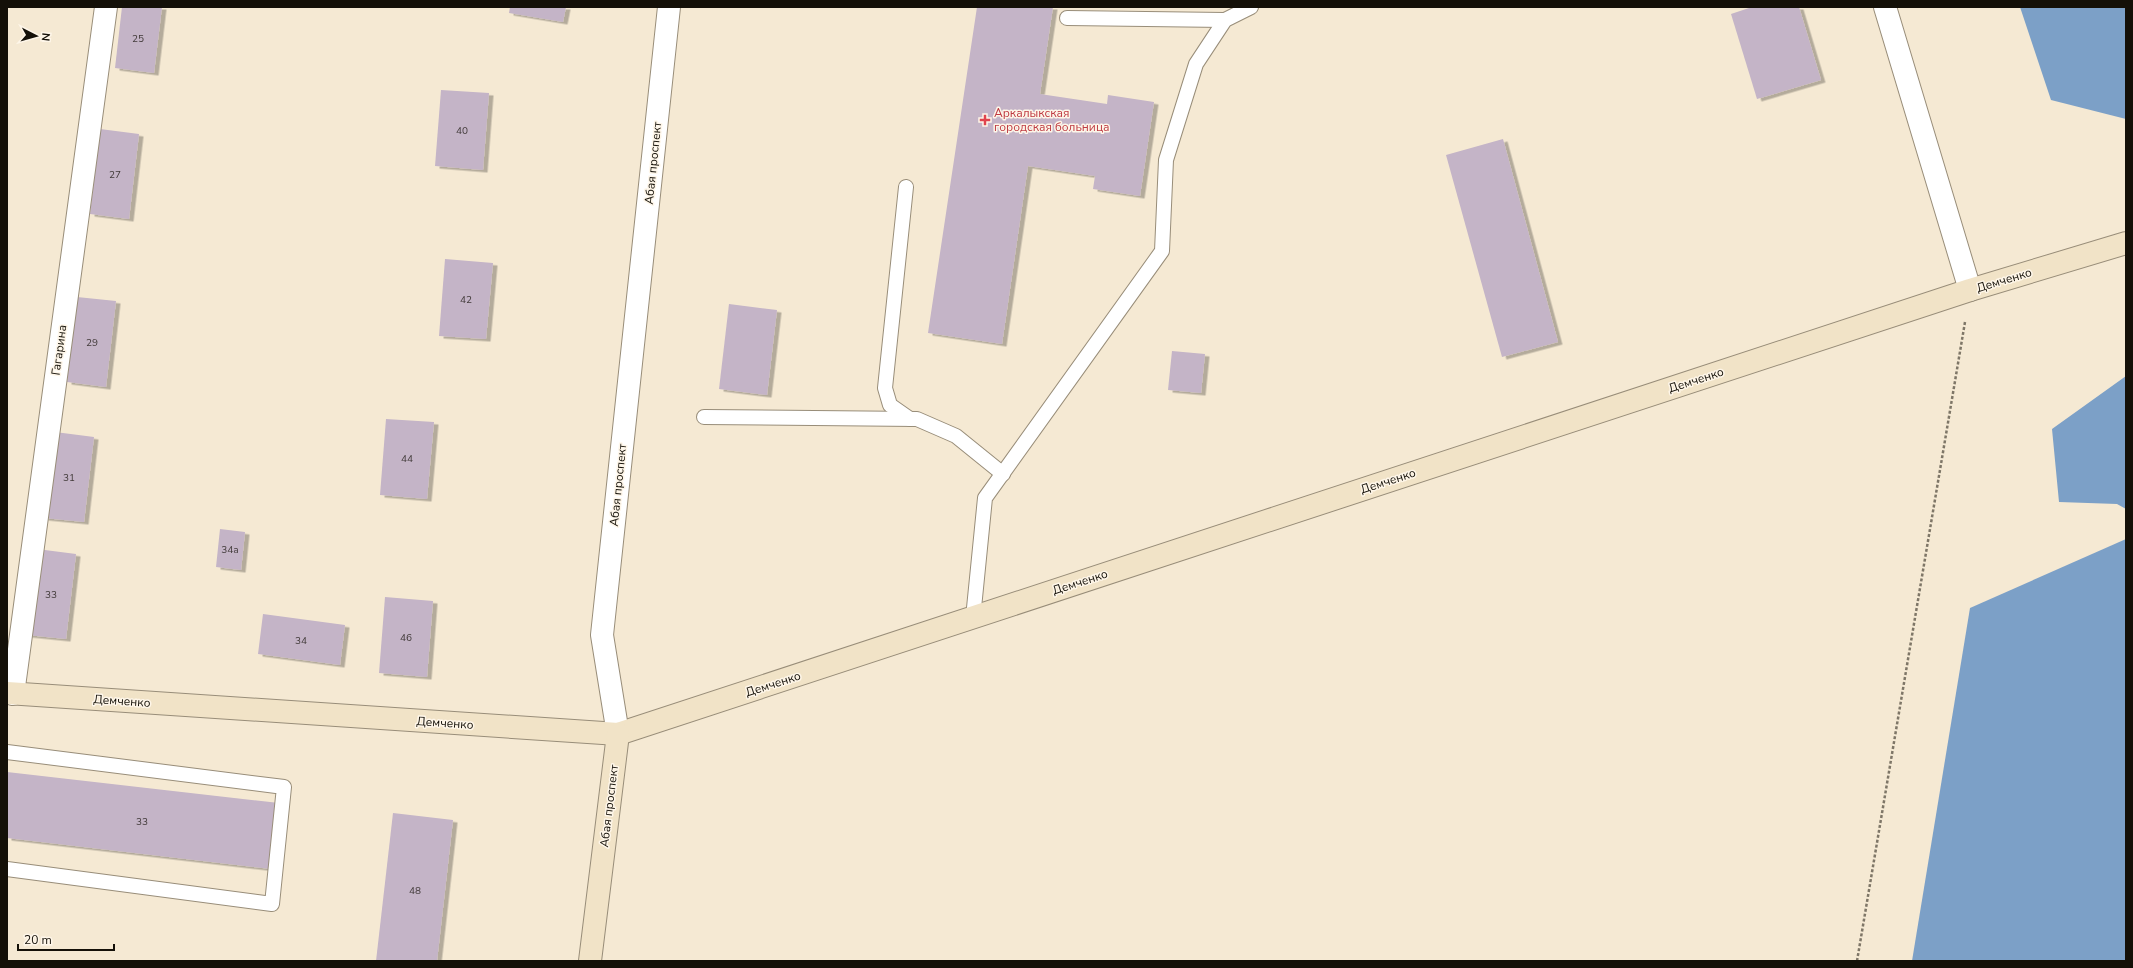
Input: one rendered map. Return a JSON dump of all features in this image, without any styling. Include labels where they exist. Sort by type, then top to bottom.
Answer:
[{"type":"street","name":"Гагарина","points":[[10,693],[106,7]]},
{"type":"street","name":"Абая проспект","points":[[590,961],[618,734],[602,635],[669,7]]},
{"type":"street","points":[[1885,7],[1970,290]]},
{"type":"street","name":"Демченко","points":[[10,693],[618,734],[1970,290],[2126,243]]},
{"type":"lane","points":[[1067,18],[1225,20],[1251,7]]},
{"type":"lane","points":[[973,618],[985,498],[1004,474],[1162,251],[1166,160],[1196,64],[1225,20]]},
{"type":"lane","points":[[906,187],[885,388],[890,405],[910,419]]},
{"type":"lane","points":[[704,417],[917,419],[956,436],[1004,474]]},
{"type":"lane","points":[[7,752],[284,787],[272,904],[7,869]]},
{"type":"path","points":[[1857,961],[1970,290]]},
{"type":"water","points":[[2020,7],[2126,7],[2126,119],[2051,100]]},
{"type":"water","points":[[2126,376],[2126,509],[2117,504],[2059,502],[2052,429]]},
{"type":"water","points":[[2126,539],[2126,961],[1912,961],[1970,608]]},
{"type":"building","points":[[122,7],[162,7],[154,73],[115,68]]},
{"type":"building","points":[[510,7],[566,7],[563,22],[509,13]]},
{"type":"building","points":[[977,7],[1053,7],[1040,94],[1107,104],[1108,95],[1154,102],[1140,196],[1093,189],[1095,176],[1028,166],[1002,344],[928,333]]},
{"type":"building","points":[[1752,7],[1799,7],[1821,80],[1757,99],[1731,14]]},
{"type":"building","points":[[441,90],[489,93],[483,170],[435,166]]},
{"type":"building","points":[[100,129],[139,134],[129,219],[90,214]]},
{"type":"building","points":[[1503,139],[1558,342],[1502,357],[1446,155]]},
{"type":"building","points":[[445,259],[493,263],[486,339],[439,336]]},
{"type":"building","points":[[77,297],[116,301],[106,387],[67,382]]},
{"type":"building","points":[[729,304],[777,310],[767,395],[719,389]]},
{"type":"building","points":[[1172,351],[1205,354],[1201,393],[1168,390]]},
{"type":"building","points":[[386,419],[434,422],[427,499],[380,495]]},
{"type":"building","points":[[55,432],[94,437],[84,522],[44,518]]},
{"type":"building","points":[[220,529],[245,532],[241,570],[216,567]]},
{"type":"building","points":[[37,549],[76,554],[66,639],[27,635]]},
{"type":"building","points":[[385,597],[433,601],[427,677],[379,673]]},
{"type":"building","points":[[263,614],[345,625],[340,665],[258,654]]},
{"type":"building","points":[[7,772],[279,803],[271,869],[7,838]]},
{"type":"building","points":[[393,813],[453,820],[437,961],[376,961]]},
{"type":"place","name":"Аркалыкская городская больница","points":[[985,120]]}]
